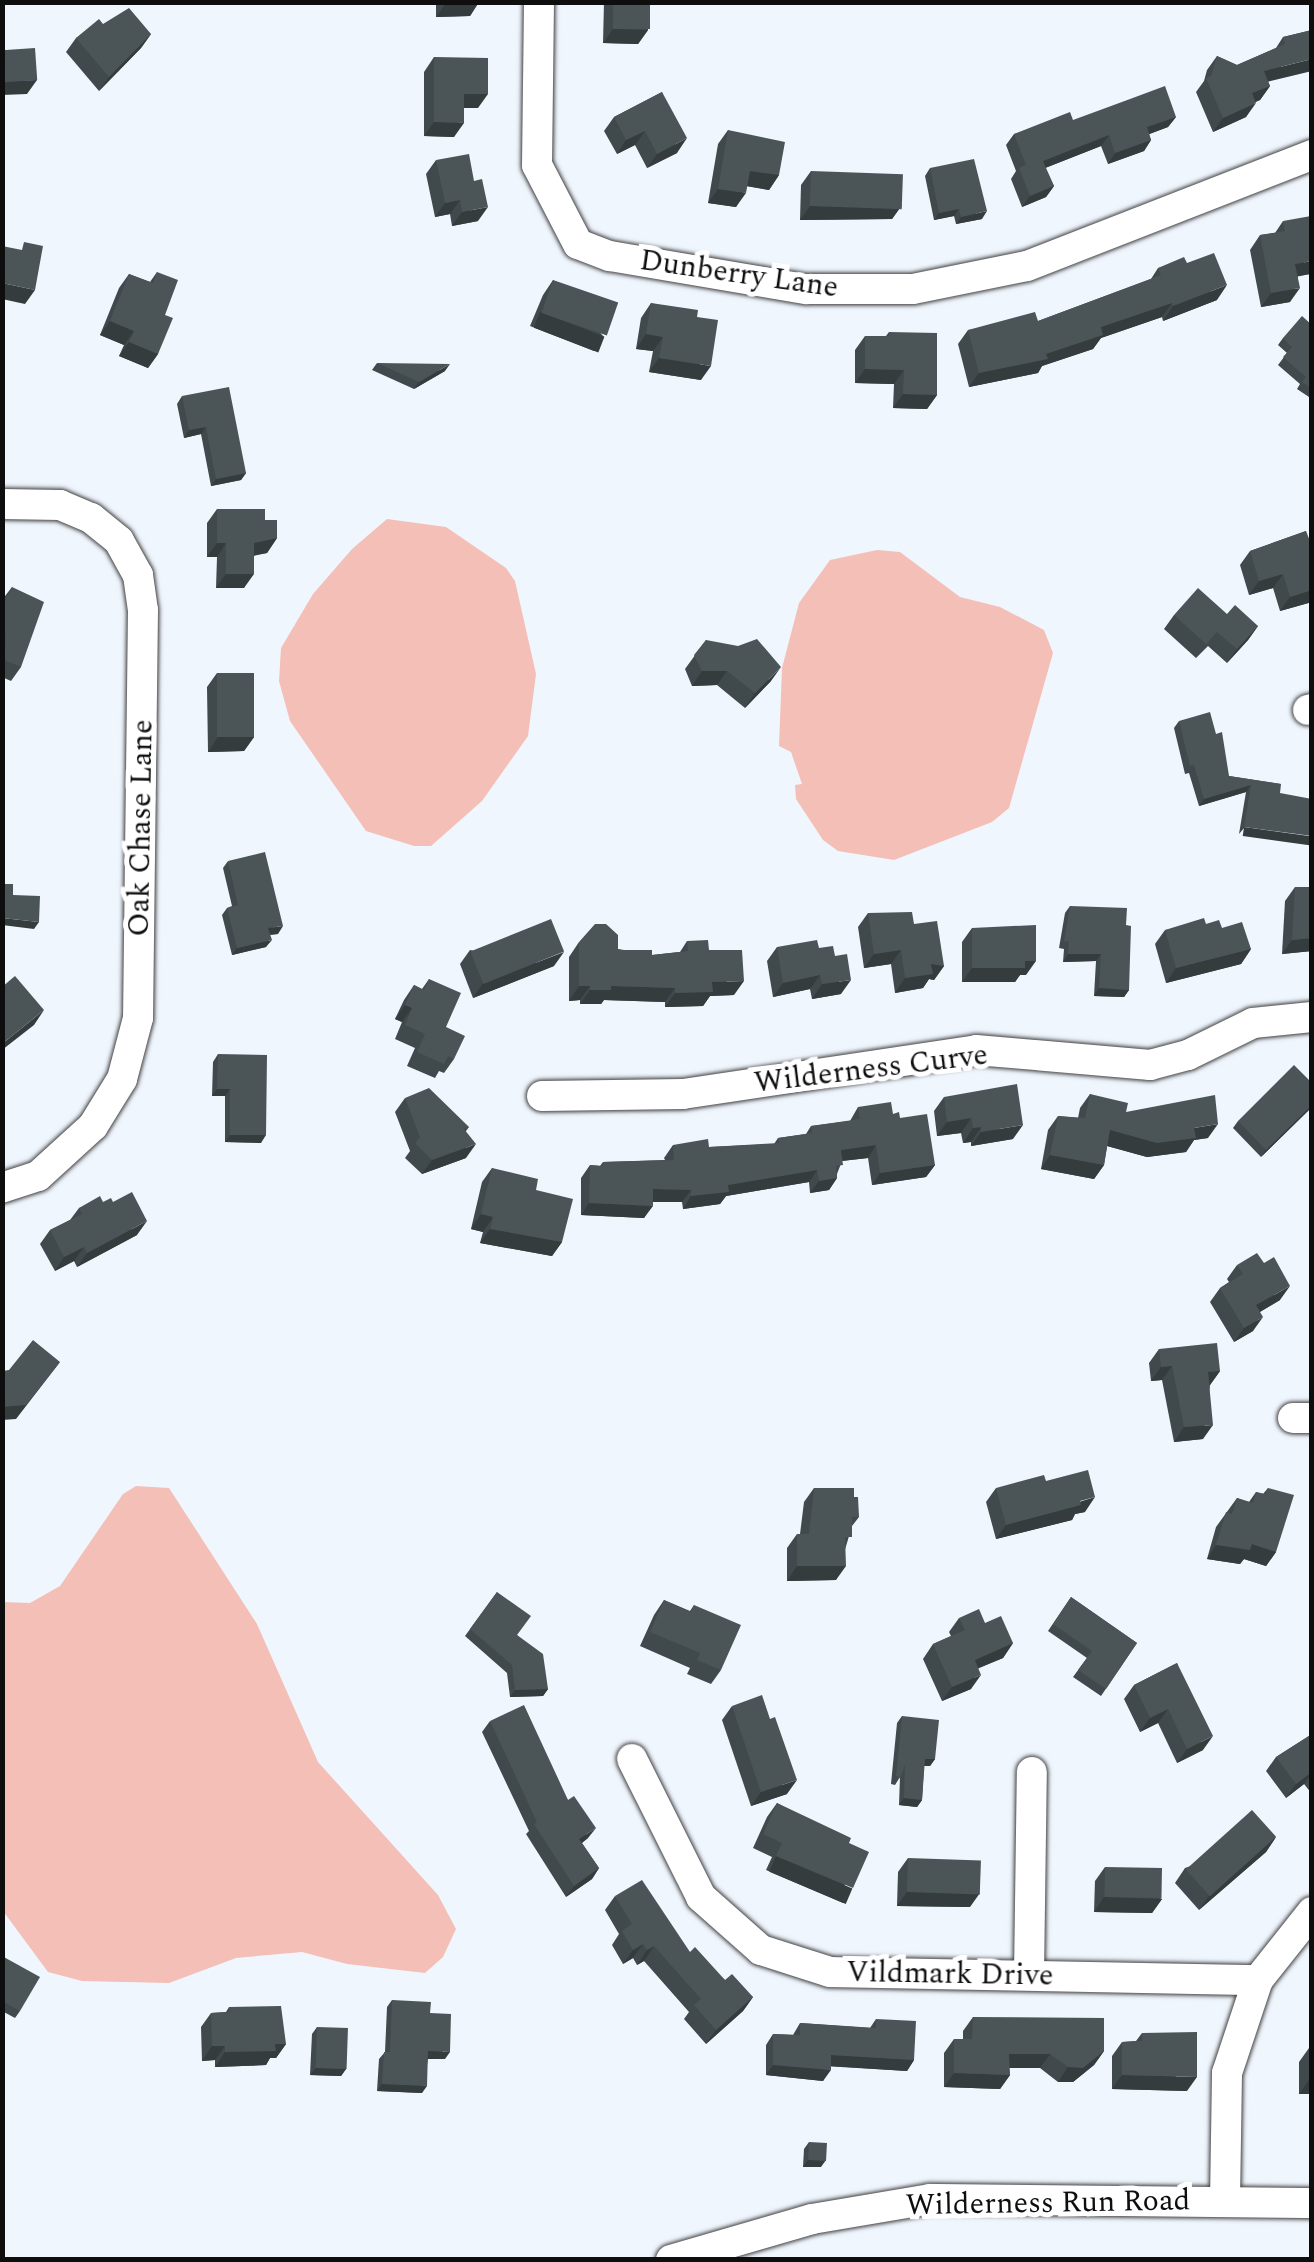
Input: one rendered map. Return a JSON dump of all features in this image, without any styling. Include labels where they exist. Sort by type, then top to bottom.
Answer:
[{"type":"street","name":"Dunberry Lane","points":[[538,2],[537,164],[578,244],[610,256],[806,290],[913,289],[1028,266],[1312,155]]},
{"type":"street","name":"Oak Chase Lane","points":[[2,504],[60,506],[91,518],[119,541],[138,575],[143,610],[138,1018],[122,1079],[93,1126],[38,1176],[2,1188]]},
{"type":"street","name":"Wilderness Curve","points":[[542,1096],[684,1094],[976,1050],[1150,1065],[1188,1055],[1253,1022],[1312,1017]]},
{"type":"street","name":"Vildmark Drive","points":[[632,1759],[701,1896],[761,1950],[830,1972],[1258,1980]]},
{"type":"street","points":[[1029,1975],[1032,1772]]},
{"type":"street","points":[[1225,2201],[1227,2072],[1258,1980],[1312,1912]]},
{"type":"street","name":"Wilderness Run Road","points":[[671,2260],[812,2219],[930,2199],[1312,2203]]},
{"type":"shaded area","points":[[387,519],[446,527],[506,568],[515,581],[536,674],[528,736],[482,801],[431,846],[414,846],[366,831],[290,721],[279,681],[281,648],[313,594],[352,549]]},
{"type":"shaded area","points":[[877,550],[900,552],[960,597],[1000,607],[1044,630],[1053,653],[1009,808],[992,822],[894,860],[838,851],[823,840],[796,799],[795,785],[802,784],[791,752],[779,746],[782,668],[799,603],[830,560]]},
{"type":"shaded area","points":[[136,1486],[169,1488],[257,1624],[318,1762],[438,1895],[456,1929],[443,1957],[425,1973],[347,1964],[302,1952],[236,1958],[169,1983],[82,1981],[48,1972],[3,1911],[3,1602],[30,1603],[60,1586],[123,1494]]},
{"type":"building","points":[[613,2],[650,2],[650,29],[613,29]]},
{"type":"building","points":[[129,8],[151,34],[109,77],[76,38],[99,19],[103,24]]},
{"type":"building","points":[[1312,30],[1312,59],[1264,71],[1270,86],[1252,93],[1256,103],[1223,118],[1206,78],[1211,76],[1217,56],[1237,65],[1285,44],[1283,37]]},
{"type":"building","points":[[35,48],[37,80],[4,82],[2,50]]},
{"type":"building","points":[[434,57],[488,58],[488,94],[464,94],[464,123],[434,122]]},
{"type":"building","points":[[1165,86],[1176,117],[1147,127],[1151,140],[1115,153],[1109,135],[1043,161],[1054,186],[1030,196],[1019,168],[1026,165],[1014,134],[1070,112],[1073,120]]},
{"type":"building","points":[[662,92],[687,138],[657,154],[645,131],[626,140],[614,117]]},
{"type":"building","points":[[728,130],[785,142],[779,175],[750,171],[746,193],[718,189]]},
{"type":"building","points":[[469,154],[474,181],[482,179],[488,207],[462,212],[460,200],[445,203],[436,160]]},
{"type":"building","points":[[974,159],[987,211],[961,217],[959,209],[939,213],[930,168]]},
{"type":"building","points":[[811,171],[903,174],[902,209],[810,206]]},
{"type":"building","points":[[1311,216],[1312,261],[1295,264],[1300,288],[1271,293],[1260,235],[1285,231],[1283,221]]},
{"type":"building","points":[[24,242],[43,246],[35,290],[2,283],[2,246],[22,250]]},
{"type":"building","points":[[1214,253],[1227,285],[1101,327],[1103,335],[1046,354],[1048,359],[979,373],[968,330],[1035,312],[1038,321],[1161,275],[1158,268],[1184,257],[1187,263]]},
{"type":"building","points":[[157,272],[178,280],[165,315],[173,318],[158,354],[129,342],[134,331],[110,321],[129,274],[153,283]]},
{"type":"building","points":[[553,280],[618,302],[607,336],[542,313]]},
{"type":"building","points":[[651,303],[698,310],[697,317],[718,320],[711,366],[659,358],[663,337],[646,334]]},
{"type":"building","points":[[1302,316],[1312,325],[1312,389],[1302,382],[1306,377],[1283,357],[1292,347],[1283,338]]},
{"type":"building","points":[[889,332],[937,333],[937,395],[903,394],[904,370],[865,369],[865,336],[889,336]]},
{"type":"building","points":[[377,363],[450,364],[419,382]]},
{"type":"building","points":[[229,387],[246,473],[216,479],[206,427],[189,430],[182,396]]},
{"type":"building","points":[[217,509],[265,509],[265,520],[277,520],[277,538],[254,543],[254,574],[226,574],[226,543],[217,543]]},
{"type":"building","points":[[1306,531],[1312,546],[1312,590],[1290,597],[1283,574],[1259,581],[1250,551]]},
{"type":"building","points":[[12,587],[44,602],[21,667],[2,659],[6,639],[2,638],[2,605]]},
{"type":"building","points":[[1198,588],[1227,614],[1235,605],[1258,626],[1237,649],[1217,632],[1206,644],[1174,615]]},
{"type":"building","points":[[757,639],[781,667],[755,693],[727,671],[702,671],[694,655],[706,640],[738,646]]},
{"type":"building","points":[[217,673],[254,673],[254,737],[217,737]]},
{"type":"building","points":[[1210,712],[1216,734],[1222,732],[1229,776],[1281,784],[1280,793],[1312,799],[1312,836],[1244,827],[1251,785],[1204,799],[1194,765],[1190,766],[1179,721]]},
{"type":"building","points":[[265,852],[283,926],[268,928],[272,940],[237,948],[227,908],[238,905],[228,861]]},
{"type":"building","points":[[2,884],[13,884],[13,895],[40,896],[39,922],[2,918]]},
{"type":"building","points":[[1295,887],[1312,887],[1312,938],[1292,940]]},
{"type":"building","points":[[1070,906],[1127,908],[1126,925],[1131,926],[1129,990],[1099,988],[1101,954],[1068,954],[1069,942],[1064,941]]},
{"type":"building","points":[[912,912],[914,924],[937,921],[944,966],[931,964],[933,974],[905,978],[901,950],[874,954],[868,913]]},
{"type":"building","points":[[1204,918],[1206,924],[1219,920],[1222,928],[1242,922],[1251,949],[1176,968],[1165,930]]},
{"type":"building","points":[[551,919],[564,951],[483,984],[470,952]]},
{"type":"building","points":[[595,924],[606,924],[618,935],[618,950],[652,950],[652,955],[688,951],[687,941],[708,940],[709,950],[742,950],[744,981],[712,982],[713,992],[675,993],[675,988],[611,986],[611,990],[590,990],[590,986],[579,986],[579,942]]},
{"type":"building","points":[[1036,925],[1036,961],[1025,961],[1025,968],[972,968],[972,928]]},
{"type":"building","points":[[817,940],[819,948],[833,946],[835,956],[847,954],[851,980],[822,984],[820,975],[783,983],[777,947]]},
{"type":"building","points":[[15,976],[44,1010],[2,1044],[2,987]]},
{"type":"building","points":[[429,979],[461,993],[446,1027],[465,1036],[454,1059],[448,1056],[444,1064],[417,1052],[425,1034],[405,1025],[412,1008],[405,1005],[414,985],[424,990]]},
{"type":"building","points":[[218,1054],[267,1055],[266,1135],[230,1135],[230,1089],[217,1089]]},
{"type":"building","points":[[1294,1065],[1312,1083],[1312,1105],[1266,1150],[1238,1121]]},
{"type":"building","points":[[1017,1084],[1023,1125],[981,1132],[981,1127],[973,1128],[971,1118],[947,1122],[944,1097]]},
{"type":"building","points":[[429,1088],[469,1127],[464,1129],[476,1144],[432,1160],[415,1143],[420,1137],[405,1098]]},
{"type":"building","points":[[1090,1094],[1128,1103],[1126,1112],[1215,1095],[1218,1124],[1194,1128],[1196,1138],[1157,1143],[1110,1130],[1104,1165],[1050,1155],[1058,1116],[1085,1118]]},
{"type":"building","points":[[891,1102],[893,1114],[899,1112],[900,1118],[927,1114],[935,1165],[880,1173],[876,1145],[841,1150],[843,1165],[836,1166],[837,1178],[819,1181],[817,1170],[728,1185],[729,1192],[691,1196],[691,1190],[653,1189],[653,1206],[589,1203],[590,1165],[674,1160],[673,1145],[708,1139],[709,1147],[779,1143],[778,1138],[812,1133],[811,1126],[860,1119],[858,1107]]},
{"type":"building","points":[[492,1168],[538,1179],[536,1190],[573,1199],[562,1242],[490,1229],[493,1217],[481,1214]]},
{"type":"building","points":[[132,1192],[147,1221],[87,1253],[84,1247],[64,1257],[50,1230],[82,1214],[79,1208],[100,1196],[103,1202],[111,1198],[113,1202]]},
{"type":"building","points":[[1257,1253],[1264,1263],[1274,1257],[1290,1286],[1256,1305],[1263,1317],[1244,1328],[1220,1288],[1243,1274],[1237,1265]]},
{"type":"building","points":[[33,1340],[60,1362],[26,1405],[2,1407],[2,1371],[9,1370]]},
{"type":"building","points":[[1217,1343],[1220,1371],[1208,1372],[1213,1425],[1184,1427],[1172,1366],[1161,1367],[1159,1349]]},
{"type":"building","points":[[1088,1470],[1095,1497],[1080,1501],[1081,1505],[1006,1525],[996,1488],[1044,1475],[1046,1481]]},
{"type":"building","points":[[814,1488],[854,1488],[854,1497],[858,1497],[859,1517],[852,1517],[852,1537],[845,1537],[846,1566],[797,1566],[797,1534],[809,1534]]},
{"type":"building","points":[[1268,1488],[1294,1495],[1276,1552],[1252,1544],[1250,1550],[1216,1545],[1226,1512],[1232,1514],[1237,1498],[1253,1503],[1256,1492],[1265,1494]]},
{"type":"building","points":[[497,1592],[531,1616],[517,1635],[543,1654],[548,1689],[515,1690],[512,1665],[470,1629]]},
{"type":"building","points":[[1071,1597],[1137,1643],[1106,1689],[1078,1670],[1092,1651],[1053,1624]]},
{"type":"building","points":[[664,1600],[691,1612],[694,1605],[741,1625],[721,1670],[697,1660],[700,1653],[650,1632]]},
{"type":"building","points":[[979,1609],[985,1623],[1001,1616],[1013,1643],[975,1660],[981,1675],[952,1687],[933,1644],[965,1630],[959,1618]]},
{"type":"building","points":[[1177,1663],[1213,1736],[1187,1749],[1168,1709],[1150,1718],[1134,1685]]},
{"type":"building","points":[[762,1695],[770,1719],[775,1717],[797,1780],[761,1792],[732,1706]]},
{"type":"building","points":[[524,1705],[568,1800],[574,1796],[596,1828],[579,1839],[599,1868],[574,1886],[534,1824],[537,1822],[490,1721]]},
{"type":"building","points":[[902,1716],[939,1720],[935,1759],[925,1759],[922,1800],[904,1798],[905,1765],[900,1778],[896,1776]]},
{"type":"building","points":[[1312,1734],[1312,1772],[1296,1784],[1276,1757]]},
{"type":"building","points":[[777,1803],[851,1838],[849,1843],[869,1852],[853,1888],[776,1856],[782,1843],[763,1834]]},
{"type":"building","points":[[1252,1810],[1276,1837],[1210,1896],[1186,1870]]},
{"type":"building","points":[[908,1858],[981,1861],[980,1895],[907,1892]]},
{"type":"building","points":[[1105,1867],[1162,1868],[1161,1898],[1104,1897]]},
{"type":"building","points":[[642,1880],[690,1952],[695,1947],[725,1980],[732,1974],[753,1997],[716,2030],[694,2005],[701,1999],[654,1946],[647,1950],[643,1944],[633,1950],[622,1931],[632,1924],[615,1896]]},
{"type":"building","points":[[2,1956],[40,1977],[20,2011],[2,2001]]},
{"type":"building","points":[[392,2000],[431,2002],[430,2013],[451,2014],[450,2052],[428,2051],[427,2086],[382,2084],[384,2052],[390,2052]]},
{"type":"building","points":[[281,2006],[286,2044],[275,2044],[276,2051],[225,2052],[225,2046],[212,2046],[211,2013],[229,2012],[229,2007]]},
{"type":"building","points":[[973,2017],[1104,2018],[1104,2051],[1083,2068],[1068,2067],[1050,2054],[1009,2054],[1010,2075],[954,2073],[954,2039],[972,2039]]},
{"type":"building","points":[[876,2019],[916,2021],[914,2060],[831,2055],[831,2070],[773,2065],[773,2034],[800,2035],[800,2023],[876,2028]]},
{"type":"building","points":[[317,2027],[348,2028],[347,2069],[316,2068]]},
{"type":"building","points":[[1197,2032],[1197,2077],[1122,2075],[1122,2042],[1142,2041],[1142,2033]]},
{"type":"building","points":[[1312,2048],[1312,2080],[1309,2080]]},
{"type":"building","points":[[809,2142],[827,2143],[826,2161],[808,2160]]}]
